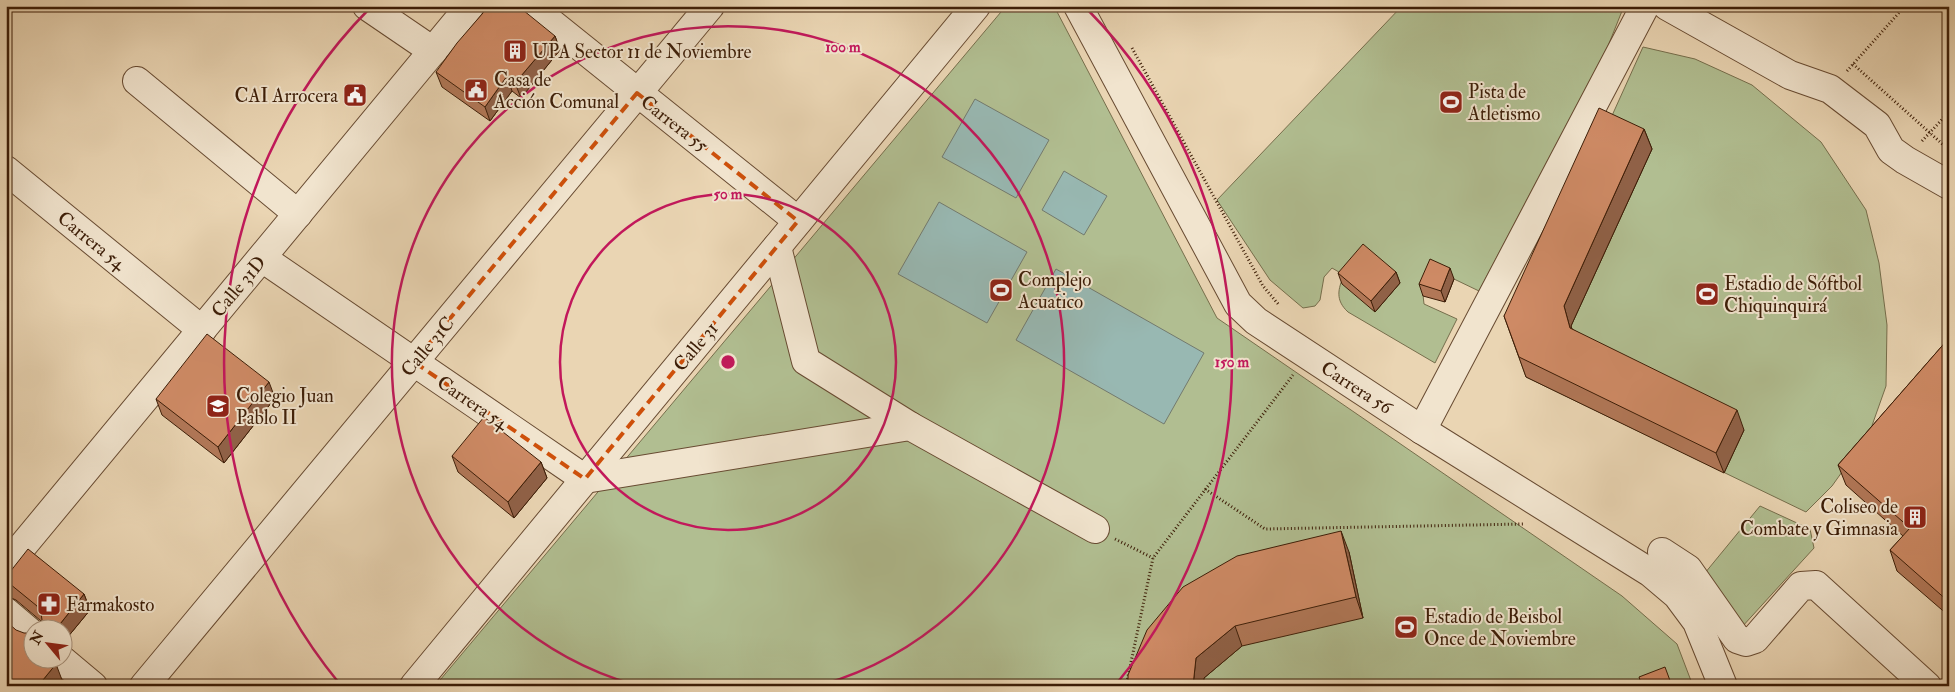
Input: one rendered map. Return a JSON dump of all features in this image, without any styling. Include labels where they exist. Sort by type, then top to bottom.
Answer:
[{"type":"street","points":[[367,6],[433,51]]},
{"type":"street","name":"Calle 31D","points":[[6,566],[470,6]]},
{"type":"street","name":"Carrera 55","points":[[530,6],[798,221]]},
{"type":"street","name":"Calle 31C","points":[[144,686],[710,6]]},
{"type":"street","name":"Calle 31","points":[[414,686],[976,6]]},
{"type":"street","name":"Carrera 56","points":[[1078,6],[1238,304],[1256,321],[1422,430],[1651,573],[1677,595],[1697,622],[1723,686]]},
{"type":"street","points":[[1422,430],[1645,6]]},
{"type":"street","points":[[1667,6],[1790,75],[1830,89],[1877,125],[1891,150],[1949,185]]},
{"type":"street","points":[[137,81],[298,214]]},
{"type":"street","name":"Carrera 54","points":[[6,170],[202,330]]},
{"type":"street","points":[[777,247],[806,361],[910,426],[1095,530]]},
{"type":"street","name":"Carrera 54","points":[[262,258],[585,479]]},
{"type":"street","points":[[585,479],[910,426]]},
{"type":"street","points":[[1662,552],[1688,569],[1736,639],[1746,642],[1755,639],[1801,586],[1816,584],[1927,686]]},
{"type":"street","points":[[6,612],[22,626]]},
{"type":"street","points":[[72,668],[93,686]]},
{"type":"path","points":[[1830,89],[1905,6]]},
{"type":"path","points":[[1128,41],[1262,286],[1283,309]]},
{"type":"path","points":[[1853,64],[1949,150]]},
{"type":"path","points":[[1905,160],[1949,112]]},
{"type":"path","points":[[1126,686],[1153,558],[1296,371]]},
{"type":"path","points":[[1205,489],[1265,529],[1526,524]]},
{"type":"path","points":[[1095,530],[1153,558]]},
{"type":"highlighted area","points":[[637,93],[798,221],[585,479],[414,362]]},
{"type":"green space","points":[[1006,6],[1054,6],[1217,318],[1622,596],[1677,644],[1693,686],[435,686]]},
{"type":"green space","points":[[1402,6],[1624,6],[1608,46],[1479,291],[1454,279],[1423,295],[1424,304],[1457,319],[1435,363],[1348,312],[1339,299],[1340,285],[1344,275],[1332,268],[1324,277],[1320,300],[1315,306],[1303,308],[1270,280],[1217,200]]},
{"type":"green space","name":"Estadio de Sóftbol Chiquinquirá","points":[[1643,47],[1695,59],[1752,85],[1821,142],[1866,210],[1879,263],[1887,325],[1886,386],[1869,434],[1832,486],[1806,512],[1526,377],[1512,337]]},
{"type":"green space","points":[[1760,506],[1810,529],[1814,548],[1741,628],[1691,590]]},
{"type":"water","points":[[975,99],[1049,140],[1016,198],[942,157]]},
{"type":"water","points":[[1064,171],[1107,196],[1084,235],[1042,210]]},
{"type":"water","points":[[939,202],[1027,252],[987,323],[898,274]]},
{"type":"water","points":[[1056,269],[1204,353],[1164,424],[1016,340]]},
{"type":"building","points":[[489,6],[518,6],[555,36],[515,83],[507,76],[485,107],[436,72],[457,43]]},
{"type":"building","points":[[1599,108],[1644,129],[1564,306],[1570,328],[1737,410],[1716,453],[1519,357],[1504,316]]},
{"type":"building","points":[[1363,244],[1396,272],[1371,301],[1338,273]]},
{"type":"building","points":[[1430,259],[1450,268],[1441,291],[1419,284]]},
{"type":"building","name":"Colegio Juan Pablo II","points":[[207,334],[269,382],[218,447],[156,399]]},
{"type":"building","name":"Coliseo de Combate y Gimnasia","points":[[1949,338],[1949,602],[1890,550],[1910,528],[1838,465]]},
{"type":"building","points":[[484,417],[541,462],[508,502],[452,456]]},
{"type":"building","points":[[1341,531],[1356,597],[1235,626],[1196,658],[1193,686],[1128,686],[1128,675],[1147,630],[1183,587],[1237,556]]},
{"type":"building","name":"Farmakosto","points":[[28,549],[84,594],[63,620],[42,620],[37,606],[6,582],[6,577]]},
{"type":"building","points":[[6,621],[16,630],[22,632],[22,670],[51,670],[38,686],[6,686]]},
{"type":"building","points":[[1665,667],[1672,686],[1642,686],[1639,677]]},
{"type":"place","name":"UPA Sector 11 de Noviembre","points":[[515,51]]},
{"type":"place","name":"Casa de Acción Comunal","points":[[476,90]]},
{"type":"place","name":"CAI Arrocera","points":[[355,95]]},
{"type":"place","name":"Pista de Atletismo","points":[[1451,102]]},
{"type":"place","name":"Complejo Acuatico","points":[[1001,290]]},
{"type":"place","name":"Estadio de Sóftbol Chiquinquirá","points":[[1707,294]]},
{"type":"place","name":"Colegio Juan Pablo II","points":[[218,406]]},
{"type":"place","name":"Coliseo de Combate y Gimnasia","points":[[1915,517]]},
{"type":"place","name":"Farmakosto","points":[[49,604]]},
{"type":"place","name":"Estadio de Beisbol Once de Noviembre","points":[[1406,627]]}]
